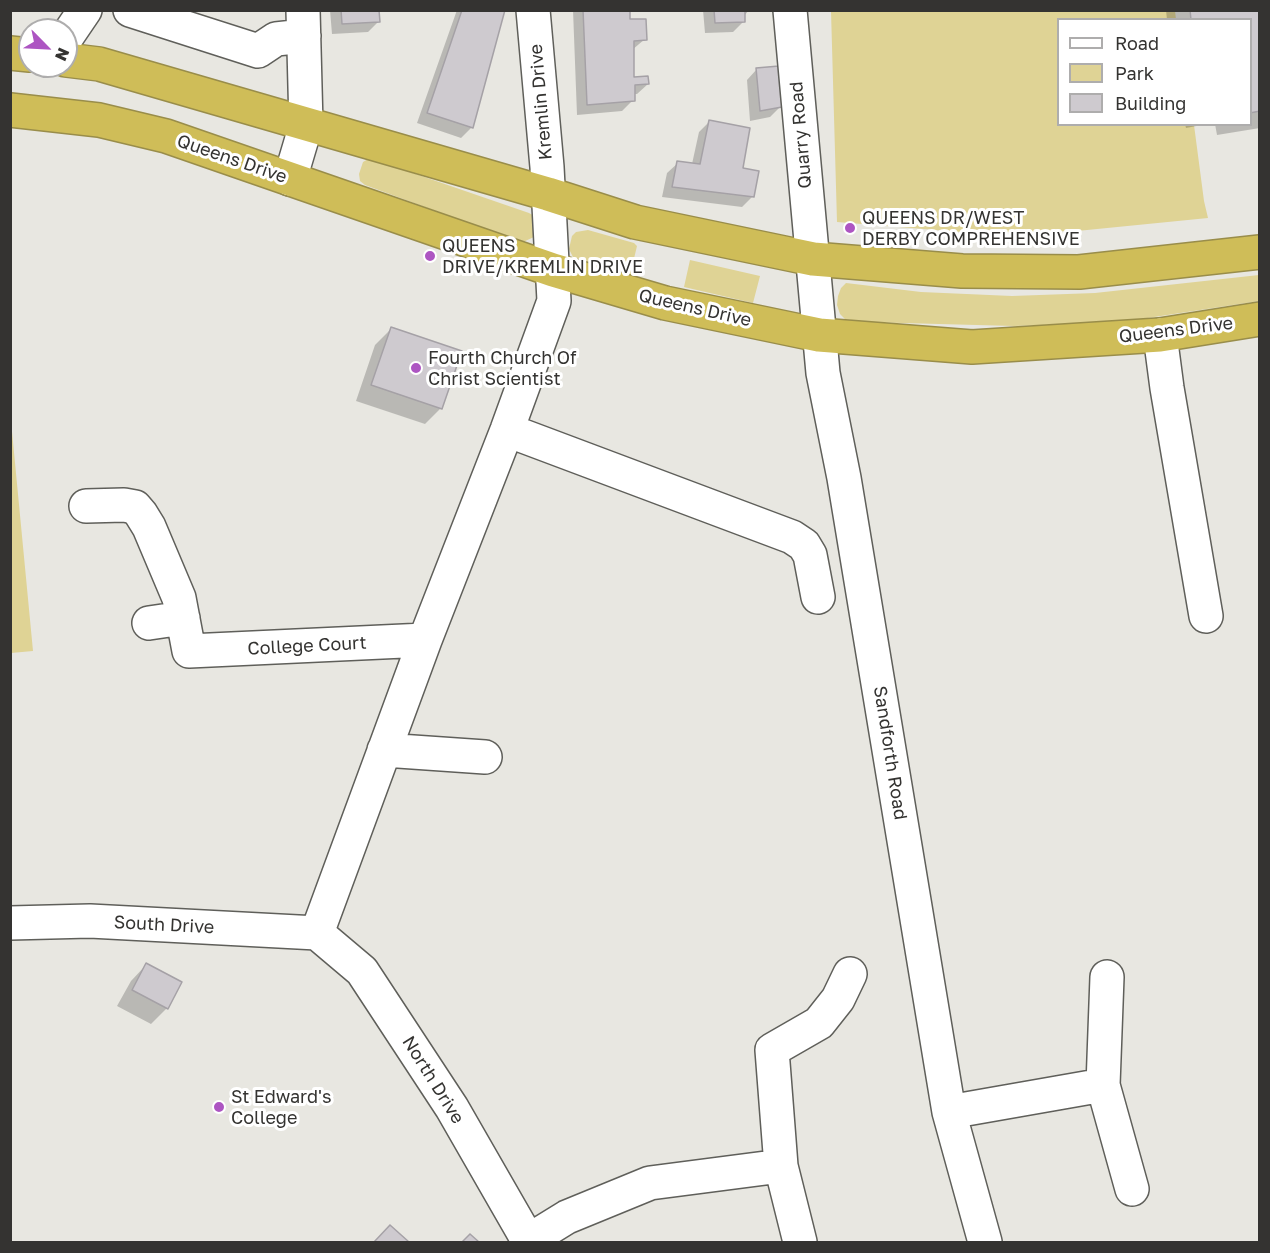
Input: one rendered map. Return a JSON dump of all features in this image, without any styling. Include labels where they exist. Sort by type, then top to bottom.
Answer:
[{"type":"highway","points":[[78,61],[99,64],[548,194],[635,222],[813,260],[962,271],[1079,272],[1260,252]]},
{"type":"highway","name":"Queens Drive","points":[[10,110],[99,120],[166,136],[553,270],[665,303],[819,335],[972,347],[1160,335],[1260,319]]},
{"type":"street","points":[[130,10],[258,51],[303,23],[306,125],[290,179]]},
{"type":"street","name":"Kremlin Drive","points":[[316,933],[554,301],[533,10]]},
{"type":"street","name":"Quarry Road","points":[[790,10],[813,260]]},
{"type":"street","name":"Sandforth Road","points":[[813,260],[823,373],[844,478],[949,1112],[985,1242]]},
{"type":"street","points":[[1160,335],[1206,616]]},
{"type":"street","points":[[507,430],[792,537],[804,545],[810,555],[818,597]]},
{"type":"street","points":[[86,506],[135,507],[149,527],[180,598],[183,618],[148,624]]},
{"type":"street","name":"College Court","points":[[183,618],[189,651],[425,640]]},
{"type":"street","points":[[384,750],[485,757]]},
{"type":"street","name":"South Drive","points":[[10,924],[90,921],[316,933]]},
{"type":"street","name":"North Drive","points":[[316,933],[362,971],[452,1108],[528,1242]]},
{"type":"street","points":[[801,1242],[781,1166],[772,1050],[819,1023],[838,999],[850,974]]},
{"type":"street","points":[[1107,977],[1103,1085],[1132,1189]]},
{"type":"street","points":[[949,1112],[1103,1085]]},
{"type":"street","points":[[528,1242],[567,1216],[650,1183],[781,1166]]},
{"type":"green space","points":[[831,11],[1175,11],[1176,18],[1057,18],[1057,126],[1194,126],[1208,218],[1077,231],[973,233],[837,222]]},
{"type":"green space","points":[[368,159],[529,213],[534,216],[537,231],[534,237],[523,242],[515,240],[365,185],[360,181],[359,174],[363,162]]},
{"type":"green space","points":[[588,230],[634,243],[637,246],[631,271],[633,276],[574,259],[569,249],[572,236],[576,232]]},
{"type":"green space","points":[[690,260],[760,276],[753,303],[684,287]]},
{"type":"green space","points":[[1259,275],[1259,301],[1100,323],[1014,326],[864,322],[845,319],[840,314],[837,305],[841,288],[846,283],[921,292],[1012,296],[1095,293]]},
{"type":"green space","points":[[10,422],[33,651],[11,653]]},
{"type":"building","points":[[341,10],[379,10],[380,22],[342,24]]},
{"type":"building","points":[[462,10],[505,10],[473,128],[427,113]]},
{"type":"building","points":[[583,10],[630,10],[630,19],[646,19],[647,40],[634,41],[634,77],[648,76],[649,84],[635,85],[635,101],[587,105]]},
{"type":"building","points":[[714,10],[745,10],[745,22],[715,23]]},
{"type":"building","points":[[1190,10],[1260,10],[1260,111],[1252,113],[1252,18],[1191,18]]},
{"type":"building","points":[[779,66],[782,107],[760,111],[756,68]]},
{"type":"building","points":[[709,120],[750,128],[743,168],[759,171],[754,197],[672,187],[677,161],[700,164]]},
{"type":"building","name":"Fourth Church Of Christ Scientist","points":[[391,327],[462,351],[442,409],[371,385]]},
{"type":"building","points":[[146,963],[182,982],[168,1009],[132,990]]},
{"type":"building","points":[[390,1225],[409,1242],[374,1242]]},
{"type":"building","points":[[470,1234],[479,1242],[462,1242]]},
{"type":"place","name":"QUEENS DR/WEST DERBY COMPREHENSIVE","points":[[850,228]]},
{"type":"place","name":"QUEENS DRIVE/KREMLIN DRIVE","points":[[430,256]]},
{"type":"place","name":"Fourth Church Of Christ Scientist","points":[[416,368]]},
{"type":"place","name":"St Edward's College","points":[[219,1107]]}]
